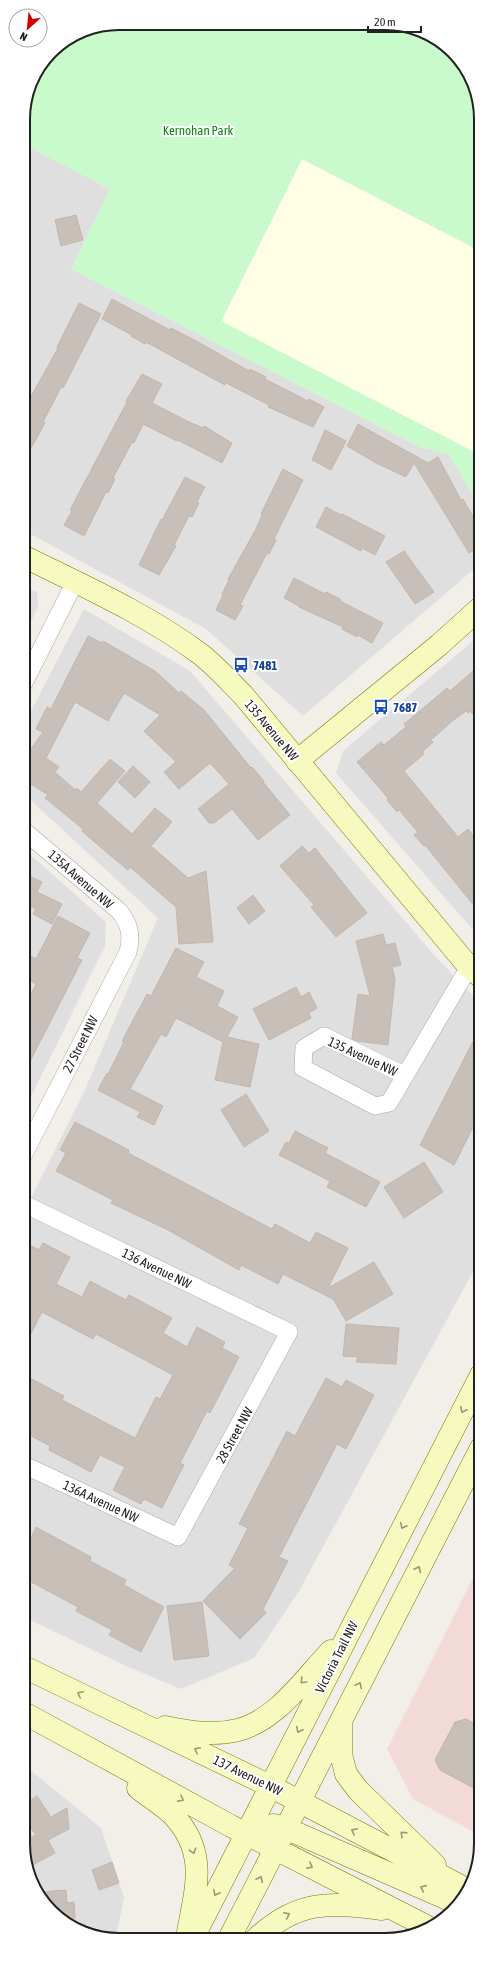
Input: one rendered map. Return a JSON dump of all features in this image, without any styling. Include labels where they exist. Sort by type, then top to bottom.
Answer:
[{"type":"main road","name":"135 Avenue NW","points":[[30,560],[137,613],[200,654],[243,695],[474,970]]},
{"type":"main road","points":[[297,761],[474,613]]},
{"type":"main road","name":"Victoria Trail NW","points":[[196,1933],[348,1632],[474,1389]]},
{"type":"main road","points":[[232,1933],[474,1462]]},
{"type":"main road","points":[[139,1722],[202,1733],[220,1733],[238,1730],[254,1724],[287,1698],[348,1632]]},
{"type":"main road","name":"137 Avenue NW","points":[[30,1670],[270,1786],[460,1885]]},
{"type":"main road","points":[[30,1716],[86,1749],[246,1834],[423,1924]]},
{"type":"main road","points":[[341,1720],[341,1754],[346,1774],[358,1790],[460,1885]]},
{"type":"main road","points":[[86,1749],[172,1815],[188,1836],[198,1865],[198,1880],[188,1933]]},
{"type":"main road","points":[[246,1834],[272,1825],[285,1828],[453,1901]]},
{"type":"main road","points":[[262,1933],[285,1915],[306,1907],[340,1904],[397,1911]]},
{"type":"street","points":[[30,671],[75,582]]},
{"type":"street","name":"135A Avenue NW","points":[[30,835],[119,911],[127,921],[130,933]]},
{"type":"street","name":"27 Street NW","points":[[30,1142],[128,952],[130,933]]},
{"type":"street","name":"135 Avenue NW","points":[[404,1075],[324,1036],[304,1048],[303,1068],[375,1106],[389,1103],[404,1075],[474,972]]},
{"type":"street","name":"136 Avenue NW","points":[[30,1207],[289,1332]]},
{"type":"street","name":"28 Street NW","points":[[178,1537],[289,1332]]},
{"type":"street","name":"136A Avenue NW","points":[[30,1468],[178,1537]]},
{"type":"shaded area","points":[[30,148],[110,189],[71,269],[420,447],[448,454],[474,496],[474,569],[303,716],[206,629],[30,534]]},
{"type":"shaded area","points":[[302,159],[474,248],[474,452],[221,322]]},
{"type":"shaded area","points":[[30,588],[37,592],[38,607],[30,623]]},
{"type":"shaded area","points":[[84,609],[190,671],[435,956],[474,997],[474,1270],[299,1591],[254,1658],[181,1689],[126,1666],[30,1620],[30,1200],[84,1092],[158,918],[30,799],[30,713]]},
{"type":"shaded area","points":[[474,640],[474,931],[336,773],[343,751]]},
{"type":"shaded area","points":[[30,854],[106,922],[105,946],[30,1099]]},
{"type":"shaded area","points":[[474,1576],[474,1832],[413,1799],[387,1749]]},
{"type":"shaded area","points":[[30,1770],[101,1828],[124,1897],[117,1933],[113,1933],[90,1928],[74,1921],[56,1907],[45,1894],[37,1878],[31,1856]]},
{"type":"green space","name":"Kernohan Park","points":[[119,30],[385,30],[408,33],[430,42],[439,48],[459,69],[469,90],[473,107],[474,248],[302,159],[221,321],[474,452],[474,496],[448,454],[420,447],[71,269],[110,189],[30,148],[30,113],[33,96],[42,74],[56,56],[69,45],[80,39],[96,33]]},
{"type":"building","points":[[76,215],[83,240],[61,246],[55,220]]},
{"type":"building","points":[[112,299],[170,330],[171,328],[198,342],[249,371],[250,369],[266,377],[265,379],[308,401],[309,399],[324,407],[313,427],[268,407],[269,405],[226,383],[225,385],[146,342],[145,344],[131,336],[132,335],[102,319]]},
{"type":"building","points":[[79,303],[101,314],[63,388],[61,387],[43,422],[45,423],[30,450],[30,398],[58,348],[57,347]]},
{"type":"building","points":[[142,374],[162,384],[152,403],[187,421],[203,428],[204,426],[232,443],[222,463],[143,424],[134,443],[132,442],[113,478],[115,479],[108,493],[106,492],[84,536],[64,525],[72,511],[70,510],[127,402],[126,401]]},
{"type":"building","points":[[358,424],[428,463],[438,457],[461,500],[463,499],[474,518],[474,550],[469,553],[414,463],[406,477],[376,463],[347,446]]},
{"type":"building","points":[[325,430],[346,441],[331,470],[312,460]]},
{"type":"building","points":[[283,469],[303,480],[274,539],[276,540],[269,554],[267,553],[240,605],[243,606],[235,620],[216,610],[229,580],[228,579],[256,529],[262,515],[261,514]]},
{"type":"building","points":[[185,477],[205,487],[197,502],[199,503],[192,517],[189,516],[174,545],[176,546],[159,575],[139,565],[161,519],[162,520]]},
{"type":"building","points":[[326,507],[385,536],[375,555],[362,548],[361,551],[316,527]]},
{"type":"building","points":[[404,551],[434,592],[415,604],[386,562]]},
{"type":"building","points":[[294,578],[325,594],[326,592],[340,599],[340,601],[383,623],[372,643],[358,635],[357,637],[342,629],[343,627],[299,607],[284,598]]},
{"type":"building","points":[[88,636],[102,643],[103,641],[155,671],[179,693],[181,691],[204,710],[251,768],[252,767],[264,781],[263,782],[290,815],[258,840],[232,809],[214,823],[209,823],[198,809],[229,784],[210,763],[179,789],[164,772],[176,762],[144,731],[160,715],[124,693],[108,721],[75,702],[46,758],[59,767],[55,772],[75,790],[77,788],[81,792],[110,759],[125,771],[97,803],[132,834],[155,808],[172,822],[151,846],[188,878],[206,871],[213,942],[179,944],[176,907],[130,867],[128,870],[105,851],[82,831],[83,829],[45,798],[48,795],[30,783],[30,750],[43,732],[36,729],[47,707],[51,709]]},
{"type":"building","points":[[474,670],[474,712],[472,714],[470,711],[468,713],[466,711],[451,722],[431,740],[433,742],[422,752],[424,754],[404,771],[458,837],[468,829],[474,837],[474,906],[425,845],[424,846],[414,835],[418,832],[399,810],[397,812],[387,800],[388,798],[357,762],[381,742],[384,745],[406,727],[404,724],[447,688],[450,691]]},
{"type":"building","points":[[133,766],[150,782],[135,798],[118,782]]},
{"type":"building","points":[[302,846],[309,853],[315,848],[367,913],[336,937],[311,907],[314,905],[280,866]]},
{"type":"building","points":[[30,876],[42,882],[37,892],[62,904],[52,924],[33,914],[36,909],[30,906]]},
{"type":"building","points":[[253,895],[265,911],[249,924],[237,908]]},
{"type":"building","points":[[58,916],[90,933],[77,958],[82,960],[30,1061],[30,996],[36,984],[30,980],[30,956],[36,959]]},
{"type":"building","points":[[383,934],[386,945],[395,943],[401,965],[392,967],[395,979],[388,1045],[352,1039],[358,994],[370,996],[356,941]]},
{"type":"building","points":[[176,948],[204,962],[196,977],[224,991],[217,1006],[238,1017],[227,1037],[259,1044],[250,1087],[215,1080],[223,1042],[176,1018],[166,1037],[161,1034],[130,1089],[163,1106],[154,1125],[137,1117],[140,1112],[98,1090],[107,1073],[108,1074],[124,1042],[122,1041],[147,994],[151,996]]},
{"type":"building","points":[[296,987],[301,997],[309,992],[317,1008],[309,1013],[311,1018],[269,1040],[253,1009]]},
{"type":"building","points":[[474,1040],[474,1125],[454,1165],[420,1145]]},
{"type":"building","points":[[246,1094],[269,1131],[244,1147],[221,1110]]},
{"type":"building","points":[[75,1122],[129,1150],[128,1153],[272,1229],[275,1224],[310,1243],[316,1232],[348,1248],[328,1288],[374,1262],[393,1294],[346,1321],[333,1299],[283,1274],[278,1284],[241,1265],[239,1270],[168,1230],[111,1203],[113,1200],[56,1171],[66,1153],[60,1150]]},
{"type":"building","points":[[295,1131],[328,1148],[325,1153],[380,1182],[366,1207],[327,1187],[330,1181],[279,1155],[286,1142],[289,1143]]},
{"type":"building","points":[[424,1162],[443,1192],[404,1218],[384,1187]]},
{"type":"building","points":[[43,1243],[70,1257],[56,1284],[82,1297],[90,1281],[126,1300],[129,1295],[172,1318],[163,1333],[187,1347],[197,1327],[225,1342],[222,1348],[239,1357],[210,1413],[207,1411],[180,1463],[184,1465],[162,1508],[144,1499],[141,1504],[113,1490],[125,1467],[100,1455],[91,1472],[49,1450],[50,1446],[30,1435],[30,1378],[64,1396],[62,1400],[135,1438],[156,1397],[160,1399],[173,1375],[96,1334],[93,1339],[42,1312],[30,1335],[30,1245],[39,1250]]},
{"type":"building","points":[[346,1324],[399,1328],[396,1364],[356,1362],[358,1357],[343,1356]]},
{"type":"building","points":[[326,1378],[342,1387],[346,1380],[374,1395],[346,1449],[337,1444],[279,1557],[288,1561],[263,1609],[266,1613],[240,1639],[203,1601],[235,1568],[229,1565],[248,1528],[239,1524],[287,1431],[295,1436]]},
{"type":"building","points":[[36,1527],[91,1557],[90,1561],[126,1580],[124,1585],[164,1607],[141,1652],[109,1635],[112,1630],[76,1611],[78,1607],[30,1581],[30,1540]]},
{"type":"building","points":[[202,1602],[209,1656],[174,1660],[167,1606]]},
{"type":"building","points":[[466,1719],[474,1723],[474,1788],[440,1770],[435,1760],[455,1722]]},
{"type":"building","points":[[37,1796],[51,1817],[67,1808],[69,1829],[48,1840],[55,1853],[33,1865],[30,1838],[36,1835],[30,1826],[30,1801]]},
{"type":"building","points":[[112,1862],[119,1883],[99,1890],[92,1870]]},
{"type":"building","points":[[66,1890],[67,1903],[74,1902],[75,1918],[70,1918],[65,1915],[52,1903],[44,1892]]},
{"type":"place","name":"7481","points":[[241,665]]},
{"type":"place","name":"7687","points":[[381,707]]}]
